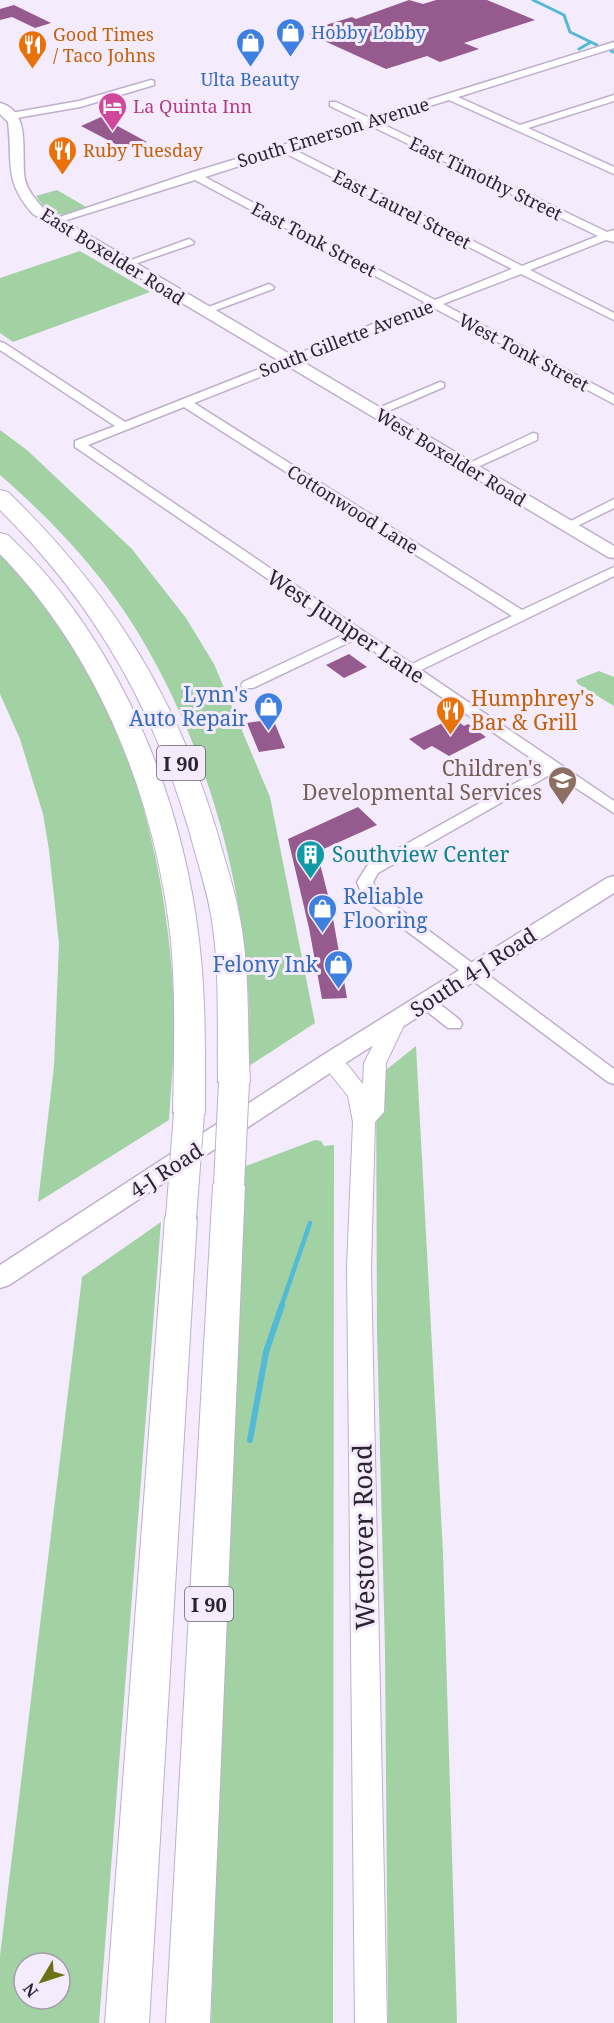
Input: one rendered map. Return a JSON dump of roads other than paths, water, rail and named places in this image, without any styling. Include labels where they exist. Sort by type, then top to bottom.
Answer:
[{"type":"highway","name":"I 90","points":[[0,487],[66,554],[154,701],[182,766],[208,843],[228,931],[234,1082],[188,2023]]},
{"type":"highway","name":"I 90","points":[[0,497],[50,548],[87,591],[111,626]]},
{"type":"highway","name":"I 90","points":[[0,540],[41,583],[76,634],[113,698],[135,748],[155,803],[170,856],[185,939],[189,1010],[189,1113],[127,2023]]},
{"type":"main road","name":"East Boxelder Road","points":[[5,111],[16,130],[17,180],[27,201],[53,221],[288,361]]},
{"type":"main road","name":"West Boxelder Road","points":[[288,361],[614,553]]},
{"type":"main road","name":"South 4-J Road","points":[[332,1061],[614,883]]},
{"type":"main road","name":"4-J Road","points":[[0,1278],[332,1061]]},
{"type":"street","name":"South Emerson Avenue","points":[[53,221],[614,45]]},
{"type":"street","points":[[5,111],[81,104],[151,83]]},
{"type":"street","points":[[449,96],[614,171]]},
{"type":"street","points":[[520,128],[614,98]]},
{"type":"street","name":"East Timothy Street","points":[[333,104],[612,236]]},
{"type":"street","name":"East Laurel Street","points":[[283,148],[614,317]]},
{"type":"street","points":[[596,163],[614,156]]},
{"type":"street","name":"East Tonk Street","points":[[194,175],[435,304]]},
{"type":"street","name":"South Gillette Avenue","points":[[79,444],[612,236]]},
{"type":"street","points":[[126,264],[189,242]]},
{"type":"street","points":[[204,311],[269,287]]},
{"type":"street","name":"West Tonk Street","points":[[435,304],[614,400]]},
{"type":"street","points":[[0,345],[124,426]]},
{"type":"street","points":[[375,412],[440,385]]},
{"type":"street","name":"Cottonwood Lane","points":[[184,402],[522,616]]},
{"type":"street","points":[[467,467],[533,437]]},
{"type":"street","name":"West Juniper Lane","points":[[79,444],[614,808]]},
{"type":"street","points":[[567,526],[614,503]]},
{"type":"street","points":[[411,670],[614,571]]},
{"type":"street","points":[[248,685],[357,633]]},
{"type":"street","points":[[554,767],[372,870],[366,882],[370,895],[614,1078]]},
{"type":"street","points":[[426,1002],[454,1024]]},
{"type":"street","points":[[364,1122],[373,1112],[375,1063],[394,1023]]},
{"type":"street","name":"Westover Road","points":[[332,1061],[359,1094],[364,1122],[359,1266],[371,2023]]},
{"type":"waterway","points":[[533,0],[564,15],[570,32],[591,42]]},
{"type":"waterway","points":[[579,49],[591,42]]},
{"type":"waterway","points":[[591,42],[597,45]]},
{"type":"waterway","points":[[281,1307],[310,1223]]},
{"type":"waterway","points":[[250,1440],[266,1352],[282,1305]]},
{"type":"place","name":"Hobby Lobby","points":[[290,58]]},
{"type":"place","name":"Ulta Beauty","points":[[250,68]]},
{"type":"place","name":"Good Times / Taco Johns","points":[[32,70]]},
{"type":"place","name":"La Quinta Inn","points":[[112,132]]},
{"type":"place","name":"Ruby Tuesday","points":[[62,176]]},
{"type":"place","name":"Lynn's Auto Repair","points":[[269,732]]},
{"type":"place","name":"Humphrey's Bar & Grill","points":[[450,736]]},
{"type":"place","name":"Children's Developmental Services","points":[[563,806]]},
{"type":"place","name":"Southview Center","points":[[311,880]]},
{"type":"place","name":"Reliable Flooring","points":[[322,934]]},
{"type":"place","name":"Felony Ink","points":[[339,990]]}]
